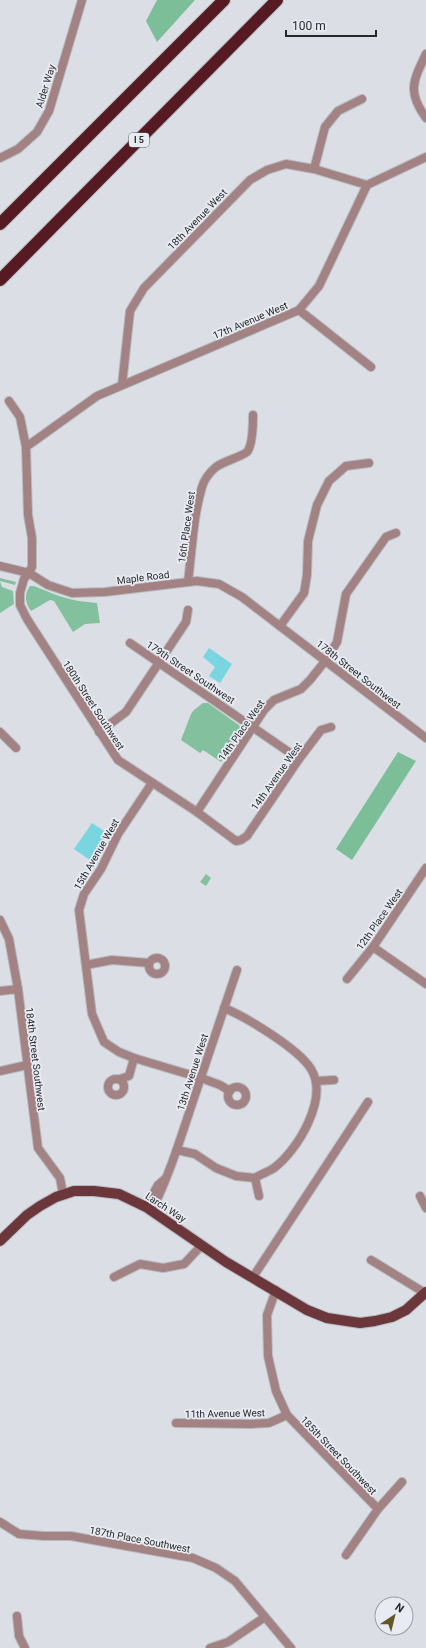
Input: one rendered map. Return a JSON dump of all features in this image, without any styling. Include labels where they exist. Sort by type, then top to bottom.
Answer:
[{"type":"highway","points":[[0,224],[224,0]]},
{"type":"highway","name":"I 5","points":[[0,280],[277,0]]},
{"type":"main road","name":"Larch Way","points":[[0,1241],[33,1210],[63,1194],[74,1191],[94,1191],[119,1194],[149,1208],[201,1246],[307,1310],[327,1318],[360,1323],[392,1317],[406,1310],[426,1293]]},
{"type":"street","name":"Alder Way","points":[[0,158],[18,149],[37,132],[49,111],[82,0]]},
{"type":"street","points":[[426,54],[414,79],[414,94],[418,108],[426,118]]},
{"type":"street","points":[[314,169],[325,127],[338,111],[362,99]]},
{"type":"street","points":[[366,185],[426,156]]},
{"type":"street","name":"18th Avenue West","points":[[122,385],[130,311],[144,288],[250,180],[267,170],[286,164],[314,169],[366,185]]},
{"type":"street","name":"17th Avenue West","points":[[26,447],[85,403],[97,396],[299,310],[319,286],[366,185]]},
{"type":"street","points":[[299,310],[371,367]]},
{"type":"street","points":[[9,401],[20,417],[26,447],[28,515],[32,538],[32,566],[29,573]]},
{"type":"street","name":"16th Place West","points":[[188,582],[202,486],[212,471],[219,465],[246,452],[250,445],[253,431],[253,415]]},
{"type":"street","points":[[280,626],[304,593],[307,575],[308,541],[317,505],[329,482],[346,466],[369,463]]},
{"type":"street","name":"14th Place West","points":[[197,812],[264,710],[274,700],[301,689],[326,660],[337,642],[346,594],[386,537],[396,533]]},
{"type":"street","name":"Maple Road","points":[[0,566],[29,573],[48,584],[72,593],[105,592],[188,582],[210,582],[230,589],[242,596],[280,626]]},
{"type":"street","name":"180th Street Southwest","points":[[29,573],[24,580],[20,593],[20,604],[27,620],[118,760],[197,812],[236,841],[241,840]]},
{"type":"street","points":[[99,732],[126,712],[186,622],[188,610]]},
{"type":"street","name":"178th Street Southwest","points":[[280,626],[426,738]]},
{"type":"street","name":"179th Street Southwest","points":[[130,643],[299,759]]},
{"type":"street","name":"14th Avenue West","points":[[241,840],[247,836],[299,759],[321,730],[331,727]]},
{"type":"street","points":[[0,732],[16,748]]},
{"type":"street","name":"15th Avenue West","points":[[152,783],[118,834],[101,869],[84,894],[79,910],[92,1014],[104,1042],[119,1052],[201,1078],[220,1085],[230,1092]]},
{"type":"street","name":"12th Place West","points":[[347,979],[373,947],[426,868]]},
{"type":"street","name":"184th Street Southwest","points":[[1,921],[9,939],[18,989],[38,1148],[60,1178],[63,1194]]},
{"type":"street","points":[[373,947],[426,984]]},
{"type":"street","points":[[86,965],[112,960],[149,964]]},
{"type":"street","name":"13th Avenue West","points":[[149,1208],[164,1188],[165,1179],[177,1150],[237,970]]},
{"type":"street","points":[[0,991],[18,989]]},
{"type":"street","points":[[177,1150],[195,1154],[216,1168],[236,1176],[255,1178],[274,1168],[289,1152],[304,1130],[313,1113],[317,1095],[316,1081],[311,1068],[284,1043],[242,1015],[224,1008]]},
{"type":"street","points":[[120,1079],[129,1076],[134,1058]]},
{"type":"street","points":[[0,1071],[27,1065]]},
{"type":"street","points":[[316,1081],[334,1080]]},
{"type":"street","points":[[253,1277],[368,1102]]},
{"type":"street","points":[[255,1178],[259,1196]]},
{"type":"street","points":[[420,1196],[426,1208]]},
{"type":"street","points":[[114,1277],[140,1264],[163,1268],[184,1264],[201,1246]]},
{"type":"street","points":[[371,1260],[426,1293]]},
{"type":"street","points":[[276,1290],[267,1315],[268,1356],[276,1391],[286,1415]]},
{"type":"street","name":"11th Avenue West","points":[[176,1423],[269,1423],[286,1415]]},
{"type":"street","name":"185th Street Southwest","points":[[286,1415],[378,1509]]},
{"type":"street","points":[[346,1555],[378,1509],[402,1482]]},
{"type":"street","name":"187th Place Southwest","points":[[0,1522],[19,1534],[71,1536],[193,1558],[216,1568],[235,1581],[291,1648]]},
{"type":"street","points":[[17,1616],[19,1636],[25,1648]]},
{"type":"street","points":[[210,1648],[228,1642],[265,1617]]},
{"type":"green space","points":[[157,0],[195,0],[157,42],[146,21]]},
{"type":"green space","points":[[0,578],[16,582],[15,585],[0,581]]},
{"type":"green space","points":[[0,581],[2,587],[13,591],[14,604],[0,613]]},
{"type":"green space","points":[[30,586],[72,599],[97,603],[100,623],[85,624],[73,632],[54,601],[50,600],[31,611],[27,605],[26,598]]},
{"type":"green space","points":[[203,703],[208,703],[240,726],[241,732],[221,762],[203,750],[200,753],[181,740],[191,714]]},
{"type":"green space","points":[[398,752],[416,761],[352,860],[336,849]]},
{"type":"green space","points":[[206,874],[211,878],[206,886],[200,882]]},
{"type":"water","points":[[209,648],[232,664],[220,683],[209,676],[215,667],[203,657]]},
{"type":"water","points":[[92,823],[107,833],[94,863],[74,849]]}]
